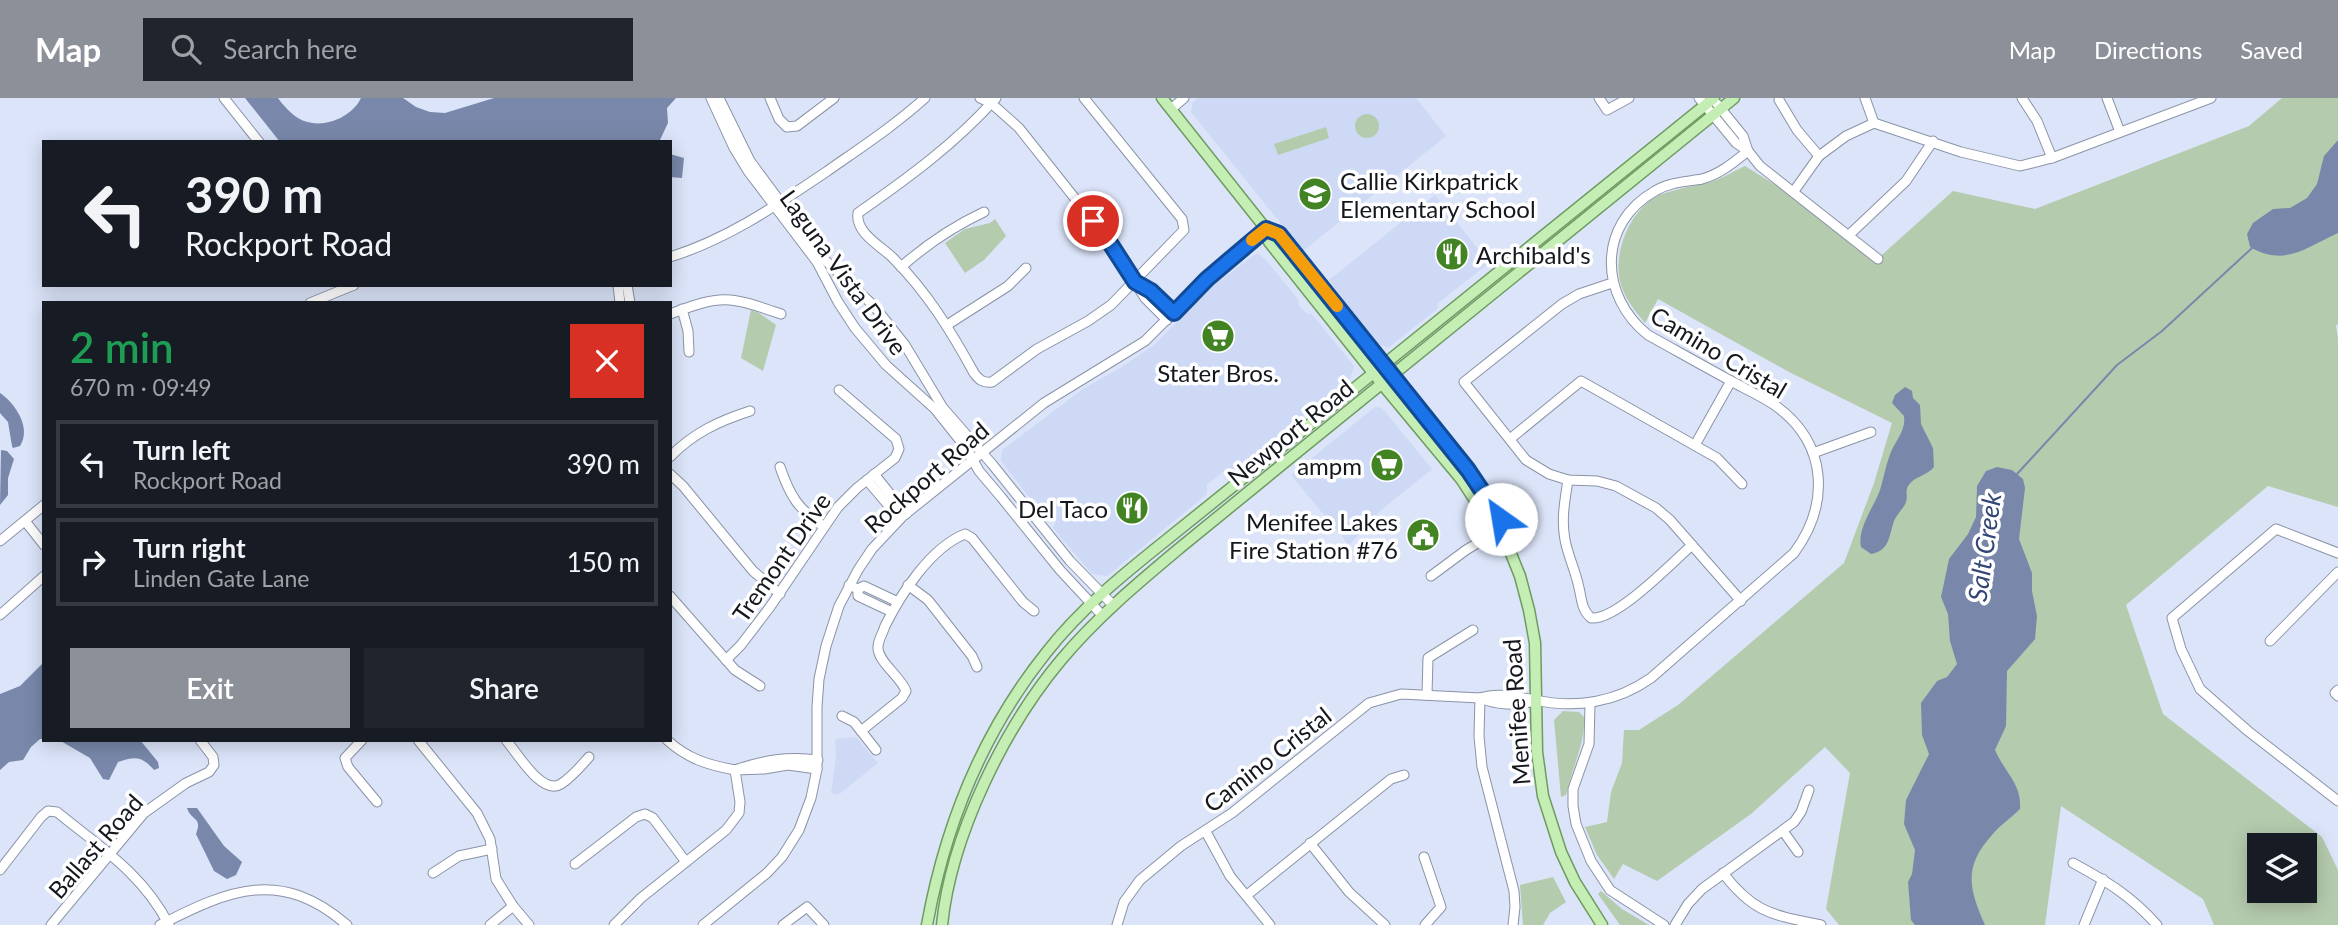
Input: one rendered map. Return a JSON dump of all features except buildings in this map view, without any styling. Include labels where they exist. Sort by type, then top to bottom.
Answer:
[{"type":"main road","name":"Menifee Road","points":[[1163,98],[1266,229],[1269,242],[1461,479],[1491,525],[1501,529]]},
{"type":"main road","name":"Newport Road","points":[[942,925],[950,877],[971,814],[993,763],[1020,715],[1059,661],[1101,614],[1734,98]]},
{"type":"main road","name":"Newport Road","points":[[927,925],[937,871],[958,806],[986,744],[1006,709],[1046,653],[1091,604],[1709,100]]},
{"type":"main road","name":"Menifee Road","points":[[1266,229],[1279,234],[1477,481],[1501,519],[1501,529],[1530,610],[1535,643],[1539,776],[1551,826],[1575,882],[1602,925]]},
{"type":"street","points":[[224,98],[257,140]]},
{"type":"street","name":"Laguna Vista Drive","points":[[711,98],[734,149],[817,262],[855,328],[886,365],[935,410],[967,449],[992,464],[1070,561],[1112,604]]},
{"type":"street","name":"Laguna Vista Drive","points":[[719,98],[745,152],[777,205],[819,254],[864,294],[898,334],[943,408],[1045,552],[1101,614]]},
{"type":"street","points":[[770,98],[779,119],[787,127],[797,126],[834,98]]},
{"type":"street","points":[[672,256],[733,231],[777,205],[883,133],[925,98]]},
{"type":"street","points":[[980,98],[992,100],[1019,128],[1108,240],[1135,282],[1170,317]]},
{"type":"street","points":[[992,100],[948,147],[858,213],[857,218],[861,229],[901,267],[947,325],[978,379],[987,383],[1037,348],[1111,305],[1184,230],[1184,224],[1084,98]]},
{"type":"street","points":[[1171,109],[1184,98]]},
{"type":"street","points":[[1599,98],[1606,110],[1629,98]]},
{"type":"street","points":[[1865,98],[1874,123]]},
{"type":"street","points":[[2022,98],[2037,121],[2052,158]]},
{"type":"street","points":[[2107,98],[2120,132]]},
{"type":"street","points":[[1794,191],[1819,156],[1846,135],[1874,123],[1961,152],[2020,166],[2052,158],[2186,103],[2211,98]]},
{"type":"street","points":[[1709,100],[1717,112],[1743,136],[1748,151],[1773,178],[1794,191],[1878,259]]},
{"type":"street","points":[[1779,100],[1797,130],[1819,156]]},
{"type":"street","points":[[1849,235],[1906,181],[1933,141]]},
{"type":"street","name":"Camino Cristal","points":[[1116,925],[1124,902],[1140,880],[1181,846],[1206,832],[1369,703],[1401,694],[1480,698],[1490,702],[1522,705],[1536,701],[1590,704],[1609,700],[1639,687],[1794,553],[1807,533],[1819,497],[1818,472],[1813,453],[1802,432],[1775,406],[1636,326],[1618,299],[1612,283],[1611,261],[1620,226],[1642,200],[1664,186],[1715,174],[1748,151]]},
{"type":"street","points":[[901,267],[962,222],[984,212]]},
{"type":"street","name":"Rockport Road","points":[[703,925],[779,861],[806,814],[818,764],[817,707],[819,679],[826,646],[839,606],[854,587],[872,549],[903,517],[1044,403],[1145,341],[1207,279],[1266,229]]},
{"type":"street","points":[[947,325],[1008,286],[1026,268]]},
{"type":"street","points":[[1612,283],[1578,294],[1562,303],[1464,382],[1526,460],[1569,480],[1597,481],[1616,486],[1656,508],[1670,520],[1741,601]]},
{"type":"street","points":[[315,301],[348,287]]},
{"type":"street","points":[[672,313],[709,300],[734,299],[780,314]]},
{"type":"street","points":[[682,309],[688,331],[689,352]]},
{"type":"street","points":[[1510,439],[1581,381],[1717,458],[1742,484]]},
{"type":"street","points":[[1695,445],[1731,381]]},
{"type":"street","name":"Tremont Drive","points":[[726,660],[780,594],[823,526],[846,498],[895,458],[899,449],[897,439],[839,390]]},
{"type":"street","points":[[672,455],[707,427],[750,411]]},
{"type":"street","points":[[1813,453],[1871,432]]},
{"type":"street","points":[[780,467],[792,498],[809,517],[823,526]]},
{"type":"street","points":[[672,476],[753,571],[780,594]]},
{"type":"street","points":[[871,477],[903,517]]},
{"type":"street","points":[[1569,480],[1564,506],[1565,542],[1580,588],[1583,607],[1591,618],[1598,618],[1619,608],[1692,545]]},
{"type":"street","points":[[0,541],[42,507]]},
{"type":"street","points":[[25,521],[42,542]]},
{"type":"street","points":[[1431,576],[1501,529]]},
{"type":"street","points":[[2338,553],[2276,529],[2172,618],[2180,649],[2200,689],[2248,731],[2338,801]]},
{"type":"street","points":[[861,731],[902,698],[906,691],[877,648],[892,612],[908,585],[929,561],[955,538],[965,534],[972,538],[1023,602],[1034,611]]},
{"type":"street","points":[[2270,641],[2338,572]]},
{"type":"street","points":[[0,615],[42,578]]},
{"type":"street","points":[[908,585],[928,600],[972,656],[976,667]]},
{"type":"street","points":[[892,612],[858,596],[854,587],[864,586],[898,602]]},
{"type":"street","points":[[872,603],[877,592]]},
{"type":"street","points":[[672,598],[735,670],[760,686]]},
{"type":"street","points":[[1427,695],[1428,658],[1473,630]]},
{"type":"street","points":[[1480,698],[1479,736],[1482,767],[1514,891],[1513,925]]},
{"type":"street","points":[[1590,704],[1589,744],[1573,789],[1576,824],[1591,861],[1610,890],[1664,925]]},
{"type":"street","points":[[842,716],[854,722],[876,750]]},
{"type":"street","name":"Ballast Road","points":[[51,925],[144,813],[186,783],[209,772],[214,765],[213,757],[202,742]]},
{"type":"street","points":[[360,742],[345,758],[348,767],[376,802]]},
{"type":"street","points":[[420,742],[477,813],[491,839],[496,879],[529,925]]},
{"type":"street","points":[[508,742],[542,784],[551,787],[561,785],[589,757]]},
{"type":"street","points":[[669,742],[685,756],[708,765],[735,770],[770,764],[789,757],[818,764]]},
{"type":"street","points":[[614,925],[641,898],[726,830],[739,813],[735,770]]},
{"type":"street","points":[[1247,895],[1391,779],[1404,775]]},
{"type":"street","points":[[1675,925],[1695,897],[1723,873],[1783,831],[1801,812],[1809,790]]},
{"type":"street","points":[[0,870],[41,817],[48,811],[57,812],[143,885],[155,900],[165,924],[243,890],[266,888],[289,892],[317,903],[348,925]]},
{"type":"street","points":[[575,864],[636,817],[645,814],[653,818],[686,862]]},
{"type":"street","points":[[1783,831],[1798,852]]},
{"type":"street","points":[[1206,832],[1230,876],[1270,925]]},
{"type":"street","points":[[1310,843],[1349,892],[1385,925]]},
{"type":"street","points":[[433,873],[459,856],[492,849]]},
{"type":"street","points":[[1424,857],[1441,907],[1424,925]]},
{"type":"street","points":[[2073,863],[2137,902],[2157,925]]},
{"type":"street","points":[[1723,873],[1737,890],[1762,910],[1821,925]]},
{"type":"street","points":[[2084,925],[2103,879]]},
{"type":"street","points":[[490,925],[513,905]]},
{"type":"street","points":[[783,925],[807,907],[824,925]]},
{"type":"shaded area","name":"Callie Kirkpatrick Elementary School","points":[[1198,98],[1416,98],[1446,136],[1303,251],[1191,112],[1193,102]]},
{"type":"shaded area","points":[[1435,195],[1489,263],[1438,303],[1437,309],[1389,347],[1377,345],[1329,280]]},
{"type":"shaded area","points":[[1257,253],[1298,299],[1299,306],[1307,314],[1311,313],[1354,366],[1351,377],[1234,472],[1224,471],[1207,485],[1207,494],[1107,576],[1092,574],[1053,528],[1056,521],[1050,511],[1040,511],[1001,461],[1002,450],[1083,389],[1155,344],[1215,284]]},
{"type":"shaded area","points":[[1375,407],[1382,408],[1432,469],[1381,510],[1349,545],[1291,475]]},
{"type":"shaded area","points":[[856,737],[878,763],[838,795],[831,793],[836,757],[835,739]]},
{"type":"green space","points":[[2282,98],[2338,98],[2338,507],[2268,486],[2126,605],[2163,714],[2317,833],[2247,833],[2247,903],[2317,903],[2317,833],[2322,837],[2338,870],[2338,925],[2214,925],[2203,899],[2061,806],[2045,925],[1839,925],[1826,909],[1850,773],[1825,747],[1751,814],[1657,881],[1623,864],[1614,879],[1597,855],[1585,827],[1607,822],[1611,792],[1622,763],[1624,730],[1639,730],[1678,705],[1844,563],[1874,483],[1892,423],[1789,372],[1658,299],[1645,323],[1633,308],[1620,281],[1621,248],[1634,218],[1654,198],[1678,189],[1711,182],[1745,166],[1799,200],[1874,262],[1953,191],[2035,209],[2249,126]]},
{"type":"green space","points":[[1367,114],[1376,117],[1379,126],[1376,135],[1367,138],[1358,135],[1355,126],[1358,117]]},
{"type":"green space","points":[[1326,127],[1329,138],[1278,155],[1274,144]]},
{"type":"green space","points":[[995,219],[1006,236],[984,260],[965,273],[945,243],[965,229],[990,223]]},
{"type":"green space","points":[[751,310],[776,325],[763,371],[741,358]]},
{"type":"green space","points":[[1563,711],[1579,712],[1584,717],[1584,727],[1566,795],[1561,797],[1554,720]]},
{"type":"green space","points":[[1553,877],[1566,902],[1550,913],[1543,925],[1523,925],[1520,885]]},
{"type":"green space","points":[[1601,891],[1622,909],[1649,925],[1620,925],[1598,894]]},
{"type":"water","points":[[245,98],[278,98],[298,118],[306,122],[325,123],[350,112],[361,98],[403,98],[430,112],[445,113],[494,98],[676,98],[667,108],[668,123],[660,140],[278,140]]},
{"type":"water","points":[[2338,140],[2338,233],[2305,249],[2285,255],[2262,253],[2250,247],[2247,234],[2253,223],[2273,209],[2290,208],[2307,198],[2317,184],[2324,156]]},
{"type":"water","points":[[672,155],[684,158],[682,178],[672,177]]},
{"type":"water","points":[[1905,387],[1912,391],[1913,398],[1920,405],[1921,424],[1933,448],[1934,467],[1908,486],[1906,502],[1894,521],[1888,542],[1882,550],[1871,554],[1861,547],[1861,532],[1880,490],[1891,452],[1904,426],[1904,416],[1892,403],[1895,395]]},
{"type":"water","points":[[0,393],[16,409],[23,424],[20,446],[12,446],[8,422],[0,413]]},
{"type":"water","points":[[1,450],[7,451],[14,459],[8,478],[8,495],[0,505]]},
{"type":"water","points":[[1997,467],[2012,470],[2023,479],[2025,488],[2019,539],[2032,573],[2037,616],[2035,639],[2007,671],[2006,726],[1995,750],[2016,785],[2020,809],[1998,828],[1976,858],[1973,889],[1985,925],[1915,925],[1911,920],[1908,882],[1912,874],[1915,850],[1904,824],[1906,800],[1929,754],[1922,735],[1921,703],[1937,681],[1947,677],[1957,664],[1950,641],[1948,614],[1941,597],[1949,559],[1968,534],[1976,517],[1977,486],[1986,471]]},
{"type":"water","points":[[42,664],[42,739],[31,747],[23,760],[9,762],[0,770],[0,694],[20,686]]},
{"type":"water","points":[[62,742],[142,742],[158,762],[159,768],[154,770],[138,758],[129,759],[118,762],[109,780],[103,779],[90,758]]},
{"type":"water","points":[[187,808],[197,808],[224,846],[242,862],[236,875],[227,879],[214,871],[196,834],[197,822]]},
{"type":"waterway","name":"Salt Creek","points":[[2017,474],[2117,365],[2162,331],[2252,248]]},
{"type":"slow traffic","points":[[1252,240],[1266,229],[1279,234],[1337,306]]},
{"type":"place","name":"Callie Kirkpatrick Elementary School","points":[[1315,194]]},
{"type":"place","name":"Archibald's","points":[[1452,254]]},
{"type":"place","name":"Stater Bros.","points":[[1218,336]]},
{"type":"place","name":"ampm","points":[[1387,465]]},
{"type":"place","name":"Del Taco","points":[[1132,508]]},
{"type":"place","name":"Menifee Lakes Fire Station #76","points":[[1423,535]]},
{"type":"route","points":[[1093,221],[1115,249],[1135,282],[1151,291],[1174,313],[1223,264],[1266,229],[1279,234],[1477,481],[1501,519]]}]
